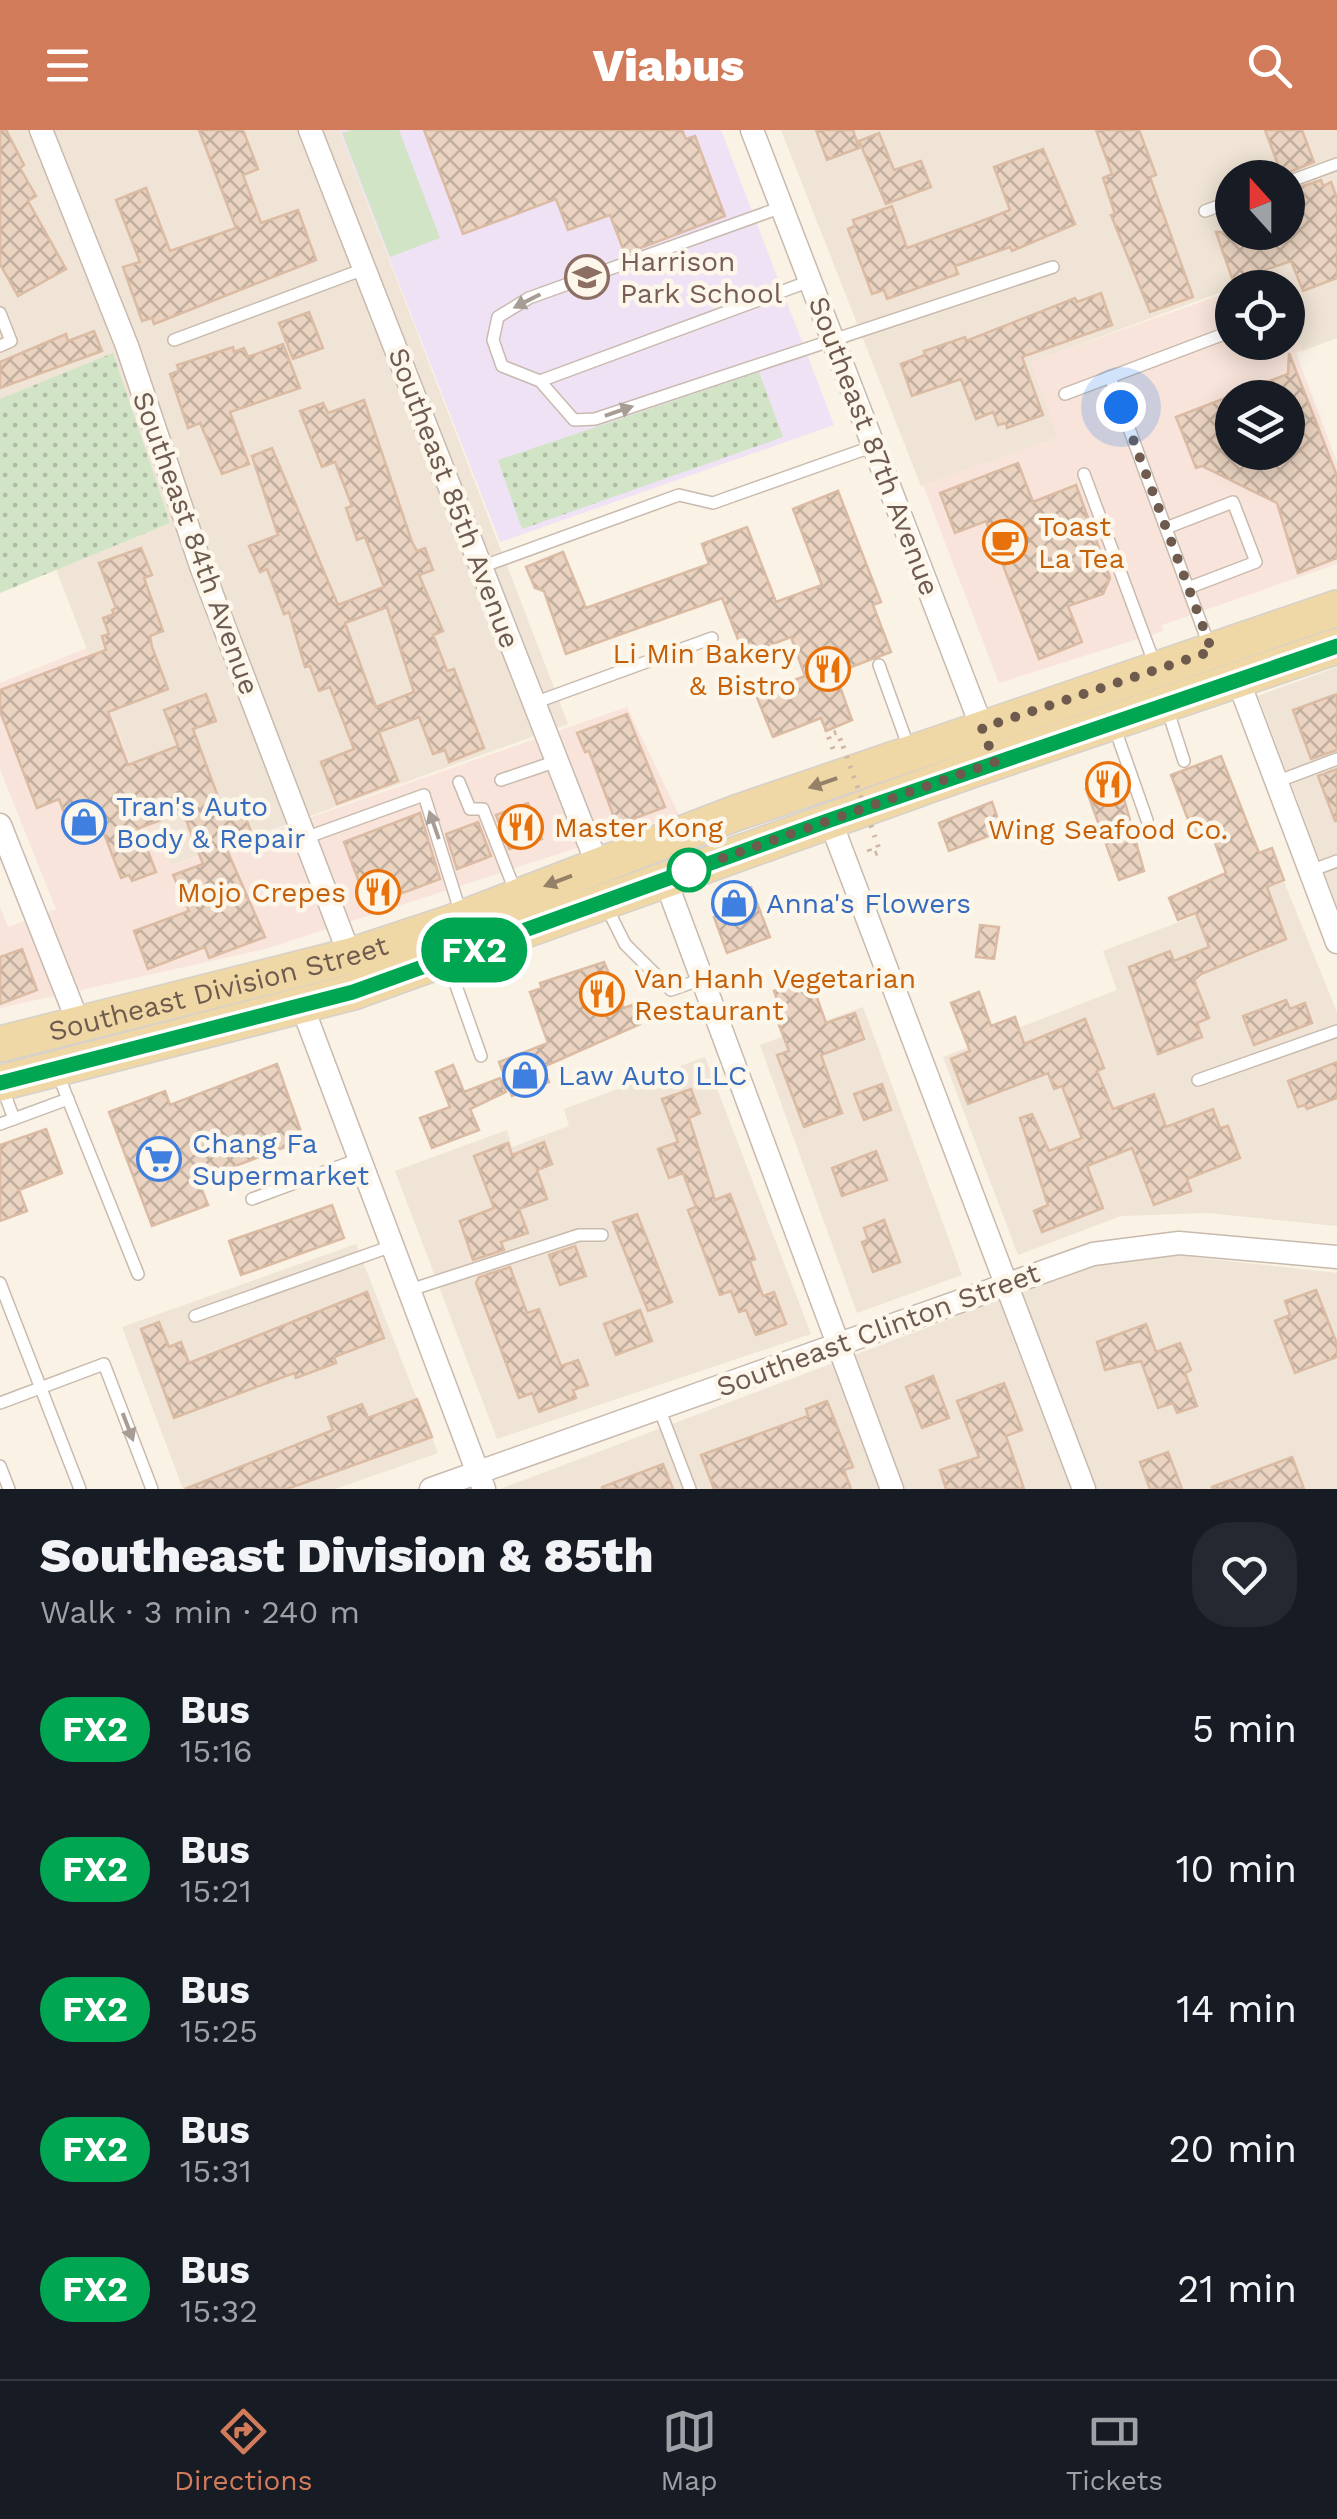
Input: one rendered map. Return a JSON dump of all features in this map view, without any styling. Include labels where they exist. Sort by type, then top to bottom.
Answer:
[{"type":"main road","name":"Southeast Division Street","points":[[0,1044],[350,956],[462,918],[736,813],[1337,608]]},
{"type":"main road","name":"Southeast Division Street","points":[[0,1083],[62,1085],[447,959],[665,878],[1337,646]]},
{"type":"main road","points":[[665,878],[660,866],[664,860],[723,836],[736,813]]},
{"type":"main road","points":[[302,1006],[346,973],[350,956]]},
{"type":"street","name":"Southeast 84th Avenue","points":[[41,130],[127,346],[201,566],[350,956]]},
{"type":"street","name":"Southeast 85th Avenue","points":[[310,130],[598,866]]},
{"type":"street","name":"Southeast 87th Avenue","points":[[752,130],[995,762]]},
{"type":"street","points":[[1238,680],[1337,942]]},
{"type":"street","points":[[830,820],[1084,1489]]},
{"type":"street","points":[[0,825],[80,1026]]},
{"type":"street","points":[[665,878],[892,1489]]},
{"type":"street","points":[[302,1006],[480,1481]]},
{"type":"street","name":"Southeast Clinton Street","points":[[431,1489],[480,1481],[659,1408],[1006,1282],[1129,1246],[1180,1243],[1337,1257]]},
{"type":"lane","points":[[1305,176],[1337,164]]},
{"type":"lane","points":[[782,206],[529,298],[498,317],[493,340],[502,366],[540,381],[574,420],[595,419],[833,339],[917,316],[1053,267]]},
{"type":"lane","points":[[1206,211],[1215,208]]},
{"type":"lane","points":[[174,340],[364,269]]},
{"type":"lane","points":[[540,381],[811,281]]},
{"type":"lane","points":[[0,314],[11,341],[0,346]]},
{"type":"lane","points":[[1065,394],[1215,338]]},
{"type":"lane","points":[[1110,377],[1212,651]]},
{"type":"lane","points":[[481,567],[679,495],[714,503],[874,446]]},
{"type":"lane","points":[[1084,474],[1156,669]]},
{"type":"lane","points":[[1166,528],[1232,502],[1256,562],[1188,588]]},
{"type":"lane","points":[[534,703],[712,638]]},
{"type":"lane","points":[[879,666],[910,753]]},
{"type":"lane","points":[[1166,704],[1184,762]]},
{"type":"lane","points":[[1112,722],[1147,820]]},
{"type":"lane","points":[[1276,782],[1337,759]]},
{"type":"lane","points":[[501,780],[557,761]]},
{"type":"lane","points":[[459,782],[470,809],[483,809],[518,896]]},
{"type":"lane","points":[[305,838],[424,795],[462,918]]},
{"type":"lane","points":[[1310,871],[1337,860]]},
{"type":"lane","points":[[604,901],[625,944],[671,990],[702,979]]},
{"type":"lane","points":[[447,959],[481,1056]]},
{"type":"lane","points":[[1198,1080],[1337,1031]]},
{"type":"lane","points":[[0,1083],[14,1119]]},
{"type":"lane","points":[[0,1124],[14,1119],[62,1085],[138,1274]]},
{"type":"lane","points":[[252,1199],[359,1160]]},
{"type":"lane","points":[[410,1290],[563,1240],[602,1234]]},
{"type":"lane","points":[[194,1316],[392,1246]]},
{"type":"lane","points":[[0,1282],[80,1489]]},
{"type":"lane","points":[[0,1403],[104,1364],[152,1489]]},
{"type":"lane","points":[[659,1408],[690,1489]]},
{"type":"lane","points":[[0,1466],[9,1489]]},
{"type":"path","points":[[834,752],[828,735],[837,732],[880,852],[871,855],[865,839]]},
{"type":"shaded area","points":[[0,130],[339,130],[568,724],[170,866],[56,569],[170,523],[113,354],[0,399]]},
{"type":"shaded area","name":"Harrison Park School","points":[[339,130],[721,130],[834,425],[500,542]]},
{"type":"shaded area","points":[[781,130],[1337,130],[1337,338],[1305,350],[1305,270],[1215,270],[1215,294],[1032,362],[1059,437],[921,486]]},
{"type":"shaded area","points":[[1215,297],[1215,360],[1299,360],[1337,462],[1337,564],[1162,625],[1163,631],[999,683],[923,485],[1058,437],[1031,362]]},
{"type":"shaded area","points":[[87,648],[171,866],[627,707],[679,815],[265,949],[0,1008],[0,907],[8,927],[56,909],[0,769],[0,683]]},
{"type":"shaded area","points":[[1337,667],[1337,906],[1258,696]]},
{"type":"shaded area","points":[[1284,882],[1337,1012],[1337,1226],[1208,1213],[1121,1216],[1018,1255],[943,1057],[1117,990],[1103,951]]},
{"type":"shaded area","points":[[863,1007],[962,1275],[857,1313],[760,1045]]},
{"type":"shaded area","points":[[705,1057],[811,1334],[497,1439],[395,1171],[507,1130],[512,1147],[569,1126],[564,1109]]},
{"type":"shaded area","points":[[356,1244],[438,1453],[335,1489],[183,1489],[122,1327]]},
{"type":"shaded area","points":[[1165,1254],[1337,1273],[1337,1489],[500,1489],[1109,1259]]},
{"type":"green space","points":[[399,130],[440,238],[390,257],[342,133]]},
{"type":"green space","points":[[113,353],[170,523],[0,593],[0,399]]},
{"type":"green space","points":[[759,372],[783,437],[522,529],[498,460]]},
{"type":"building","points":[[0,130],[6,130],[24,165],[20,168],[36,196],[28,201],[66,269],[18,296],[0,264]]},
{"type":"building","points":[[199,130],[243,130],[258,169],[243,175],[261,223],[298,210],[316,260],[154,324],[152,318],[142,321],[123,267],[140,262],[116,200],[146,188],[170,251],[236,228]]},
{"type":"building","points":[[424,130],[682,130],[686,139],[695,136],[725,216],[625,254],[610,215],[568,230],[556,199],[463,234]]},
{"type":"building","points":[[816,130],[853,130],[859,148],[827,160]]},
{"type":"building","points":[[1096,130],[1139,130],[1156,175],[1150,177],[1193,297],[1150,312],[1111,215],[1115,214],[1103,178],[1112,174]]},
{"type":"building","points":[[1265,130],[1302,130],[1314,162],[1305,166],[1305,160],[1276,160]]},
{"type":"building","points":[[879,133],[894,170],[921,161],[931,187],[886,204],[859,141]]},
{"type":"building","points":[[1043,149],[1075,224],[1012,251],[1010,247],[955,266],[958,274],[887,299],[884,290],[872,294],[848,229],[855,226],[853,220],[892,206],[907,248],[974,224],[1010,210],[994,167]]},
{"type":"building","points":[[1321,180],[1323,186],[1331,182],[1337,198],[1337,278],[1305,290],[1305,270],[1295,270],[1291,261],[1265,270],[1229,270],[1222,250],[1305,250],[1305,185]]},
{"type":"building","points":[[1101,293],[1112,325],[1022,357],[1043,415],[1007,428],[1006,423],[998,425],[993,412],[976,419],[961,379],[912,396],[901,364],[925,355],[924,351],[965,337],[966,341],[1075,298],[1077,302]]},
{"type":"building","points":[[309,312],[323,348],[293,359],[279,323]]},
{"type":"building","points":[[94,331],[102,351],[0,388],[0,362],[66,334],[68,341]]},
{"type":"building","points":[[283,344],[300,388],[230,412],[249,464],[222,474],[200,423],[188,428],[170,374],[179,371],[177,365],[233,347],[234,352],[244,348],[248,357]]},
{"type":"building","points":[[1292,360],[1300,380],[1272,380],[1288,374]]},
{"type":"building","points":[[1305,394],[1337,476],[1337,558],[1298,573],[1277,503],[1202,466],[1196,468],[1176,417],[1215,402],[1215,470],[1305,470]]},
{"type":"building","points":[[364,400],[412,542],[417,551],[425,548],[433,570],[419,575],[443,631],[433,635],[447,671],[454,669],[484,748],[449,762],[445,750],[433,754],[419,717],[379,732],[398,781],[337,804],[321,762],[354,749],[330,687],[319,691],[310,666],[305,667],[289,612],[284,614],[267,569],[260,572],[249,546],[278,535],[252,456],[272,448],[338,605],[384,587],[365,537],[357,540],[346,508],[352,506],[335,462],[322,467],[300,411],[323,403],[328,413]],"holes":[[[387,607],[414,692],[376,707],[345,623]]]},
{"type":"building","points":[[1018,463],[1033,502],[1076,485],[1110,578],[1103,594],[1068,606],[1082,642],[1039,659],[986,521],[955,533],[940,493]]},
{"type":"building","points":[[838,491],[881,602],[873,605],[891,652],[835,673],[852,720],[826,731],[821,718],[773,737],[756,695],[805,676],[791,637],[744,655],[722,598],[566,654],[544,591],[535,588],[526,567],[563,552],[586,608],[709,564],[702,544],[747,527],[776,602],[822,585],[793,509]]},
{"type":"building","points":[[141,548],[152,575],[144,578],[163,631],[150,636],[152,647],[168,689],[108,712],[128,765],[178,746],[164,710],[206,694],[216,721],[193,729],[221,805],[232,801],[237,812],[243,810],[251,832],[223,841],[265,937],[209,958],[205,947],[148,969],[134,931],[189,911],[173,875],[203,864],[183,812],[139,828],[156,872],[132,881],[129,875],[121,878],[100,823],[72,834],[59,799],[37,808],[0,711],[0,690],[106,650],[102,636],[109,634],[103,618],[114,614],[112,610],[116,608],[99,563]]},
{"type":"building","points":[[1337,694],[1337,750],[1311,759],[1293,710]]},
{"type":"building","points":[[627,714],[665,807],[617,825],[589,751],[585,752],[577,733]]},
{"type":"building","points":[[1221,756],[1259,853],[1272,848],[1284,880],[1267,887],[1286,939],[1194,980],[1209,1018],[1197,1023],[1202,1037],[1158,1054],[1129,967],[1170,951],[1174,961],[1209,947],[1196,913],[1178,920],[1169,898],[1226,873],[1211,832],[1195,838],[1171,775]]},
{"type":"building","points":[[1337,769],[1337,821],[1335,821],[1318,776]]},
{"type":"building","points":[[1118,777],[1144,871],[1119,880],[1086,789]]},
{"type":"building","points":[[992,802],[1002,831],[949,851],[939,823]]},
{"type":"building","name":"Master Kong","points":[[528,803],[542,839],[509,849],[496,815]]},
{"type":"building","points":[[420,813],[440,879],[368,906],[344,842]]},
{"type":"building","points":[[478,822],[491,856],[457,869],[446,834]]},
{"type":"building","points":[[751,887],[770,937],[727,953],[714,917],[730,911],[725,896]]},
{"type":"building","points":[[980,925],[999,927],[994,959],[976,957]]},
{"type":"building","points":[[22,949],[37,990],[0,1004],[0,957]]},
{"type":"building","points":[[604,962],[624,1008],[632,1005],[640,1024],[543,1067],[549,1082],[512,1096],[499,1062],[548,1043],[530,992],[542,988],[540,983]]},
{"type":"building","points":[[811,981],[826,1023],[855,1013],[864,1039],[821,1055],[842,1113],[804,1127],[777,1055],[789,1051],[771,1004],[778,1002],[774,991]]},
{"type":"building","points":[[979,992],[991,1026],[1015,1017],[1024,1044],[1085,1019],[1104,1068],[1097,1071],[1113,1109],[1154,1094],[1166,1127],[1213,1109],[1220,1128],[1228,1126],[1240,1158],[1187,1179],[1191,1191],[1154,1205],[1132,1148],[1087,1166],[1103,1208],[1042,1232],[1034,1211],[1048,1205],[1020,1118],[1032,1114],[1049,1151],[1082,1138],[1062,1086],[1054,1089],[1048,1073],[968,1104],[951,1059],[970,1051],[951,1003]]},
{"type":"building","points":[[1286,1000],[1290,1009],[1305,1003],[1312,1023],[1254,1045],[1243,1016]]},
{"type":"building","points":[[1337,1062],[1337,1098],[1307,1109],[1305,1105],[1298,1107],[1288,1081]]},
{"type":"building","points":[[277,1064],[304,1140],[198,1180],[208,1205],[152,1226],[109,1112],[165,1091],[170,1105]]},
{"type":"building","points":[[453,1065],[464,1092],[500,1078],[506,1092],[470,1109],[479,1130],[432,1148],[420,1118],[450,1107],[436,1072]]},
{"type":"building","points":[[882,1084],[891,1110],[864,1120],[854,1094]]},
{"type":"building","points":[[691,1089],[700,1113],[689,1118],[715,1200],[730,1194],[755,1259],[750,1261],[763,1296],[774,1292],[786,1324],[756,1335],[746,1310],[739,1312],[731,1291],[720,1295],[688,1210],[696,1207],[683,1173],[669,1178],[658,1149],[678,1142],[662,1099]]},
{"type":"building","points":[[46,1129],[62,1173],[19,1190],[27,1211],[0,1221],[0,1145]]},
{"type":"building","points":[[544,1142],[552,1164],[537,1170],[547,1199],[519,1209],[528,1233],[501,1242],[504,1250],[473,1260],[460,1221],[494,1208],[474,1156],[508,1143],[512,1155]]},
{"type":"building","points":[[876,1151],[887,1180],[842,1196],[832,1168]]},
{"type":"building","points":[[332,1205],[344,1238],[241,1275],[229,1241]]},
{"type":"building","points":[[637,1214],[672,1302],[648,1311],[613,1222]]},
{"type":"building","points":[[884,1220],[900,1262],[873,1272],[862,1242],[868,1240],[864,1228]]},
{"type":"building","points":[[575,1246],[586,1276],[560,1285],[549,1255]]},
{"type":"building","points":[[510,1267],[527,1313],[539,1309],[561,1366],[578,1360],[588,1385],[573,1390],[576,1398],[539,1412],[532,1393],[519,1398],[476,1283],[479,1277]]},
{"type":"building","points":[[1316,1290],[1337,1344],[1337,1357],[1295,1373],[1275,1321],[1290,1315],[1285,1301]]},
{"type":"building","points":[[367,1292],[384,1338],[334,1357],[336,1363],[296,1378],[294,1373],[174,1418],[141,1329],[159,1322],[169,1347],[181,1342],[189,1363]]},
{"type":"building","points":[[640,1310],[652,1341],[616,1355],[604,1324]]},
{"type":"building","points":[[1146,1324],[1156,1352],[1180,1343],[1191,1370],[1185,1373],[1197,1406],[1177,1413],[1173,1403],[1158,1408],[1141,1361],[1105,1370],[1097,1342]]},
{"type":"building","points":[[933,1376],[949,1418],[922,1428],[906,1387]]},
{"type":"building","points":[[1004,1383],[1022,1430],[1006,1436],[1024,1489],[946,1489],[940,1470],[979,1457],[957,1401]]},
{"type":"building","points":[[417,1399],[432,1437],[287,1489],[185,1489],[333,1430],[328,1417],[362,1404],[368,1418]]},
{"type":"building","points":[[827,1401],[853,1467],[844,1470],[851,1489],[714,1489],[701,1455],[808,1416],[806,1409]]},
{"type":"building","points":[[1168,1452],[1182,1489],[1150,1489],[1140,1462]]},
{"type":"building","points":[[1292,1457],[1304,1489],[1212,1487]]},
{"type":"building","points":[[663,1464],[673,1489],[602,1489],[602,1487]]},
{"type":"bus line","name":"FX2","points":[[0,1083],[58,1072],[353,992],[665,878],[1337,646]]},
{"type":"place","name":"Harrison Park School","points":[[587,277]]},
{"type":"place","name":"Toast La Tea","points":[[1005,542]]},
{"type":"place","name":"Li Min Bakery & Bistro","points":[[828,669]]},
{"type":"place","name":"Wing Seafood Co.","points":[[1108,784]]},
{"type":"place","name":"Tran's Auto Body & Repair","points":[[84,822]]},
{"type":"place","name":"Master Kong","points":[[521,827]]},
{"type":"place","name":"Mojo Crepes","points":[[378,892]]},
{"type":"place","name":"Anna's Flowers","points":[[734,903]]},
{"type":"place","name":"Van Hanh Vegetarian Restaurant","points":[[602,994]]},
{"type":"place","name":"Law Auto LLC","points":[[525,1075]]},
{"type":"place","name":"Chang Fa Supermarket","points":[[159,1159]]},
{"type":"route","points":[[689,870],[995,762],[982,728],[1212,651],[1121,407]]}]
